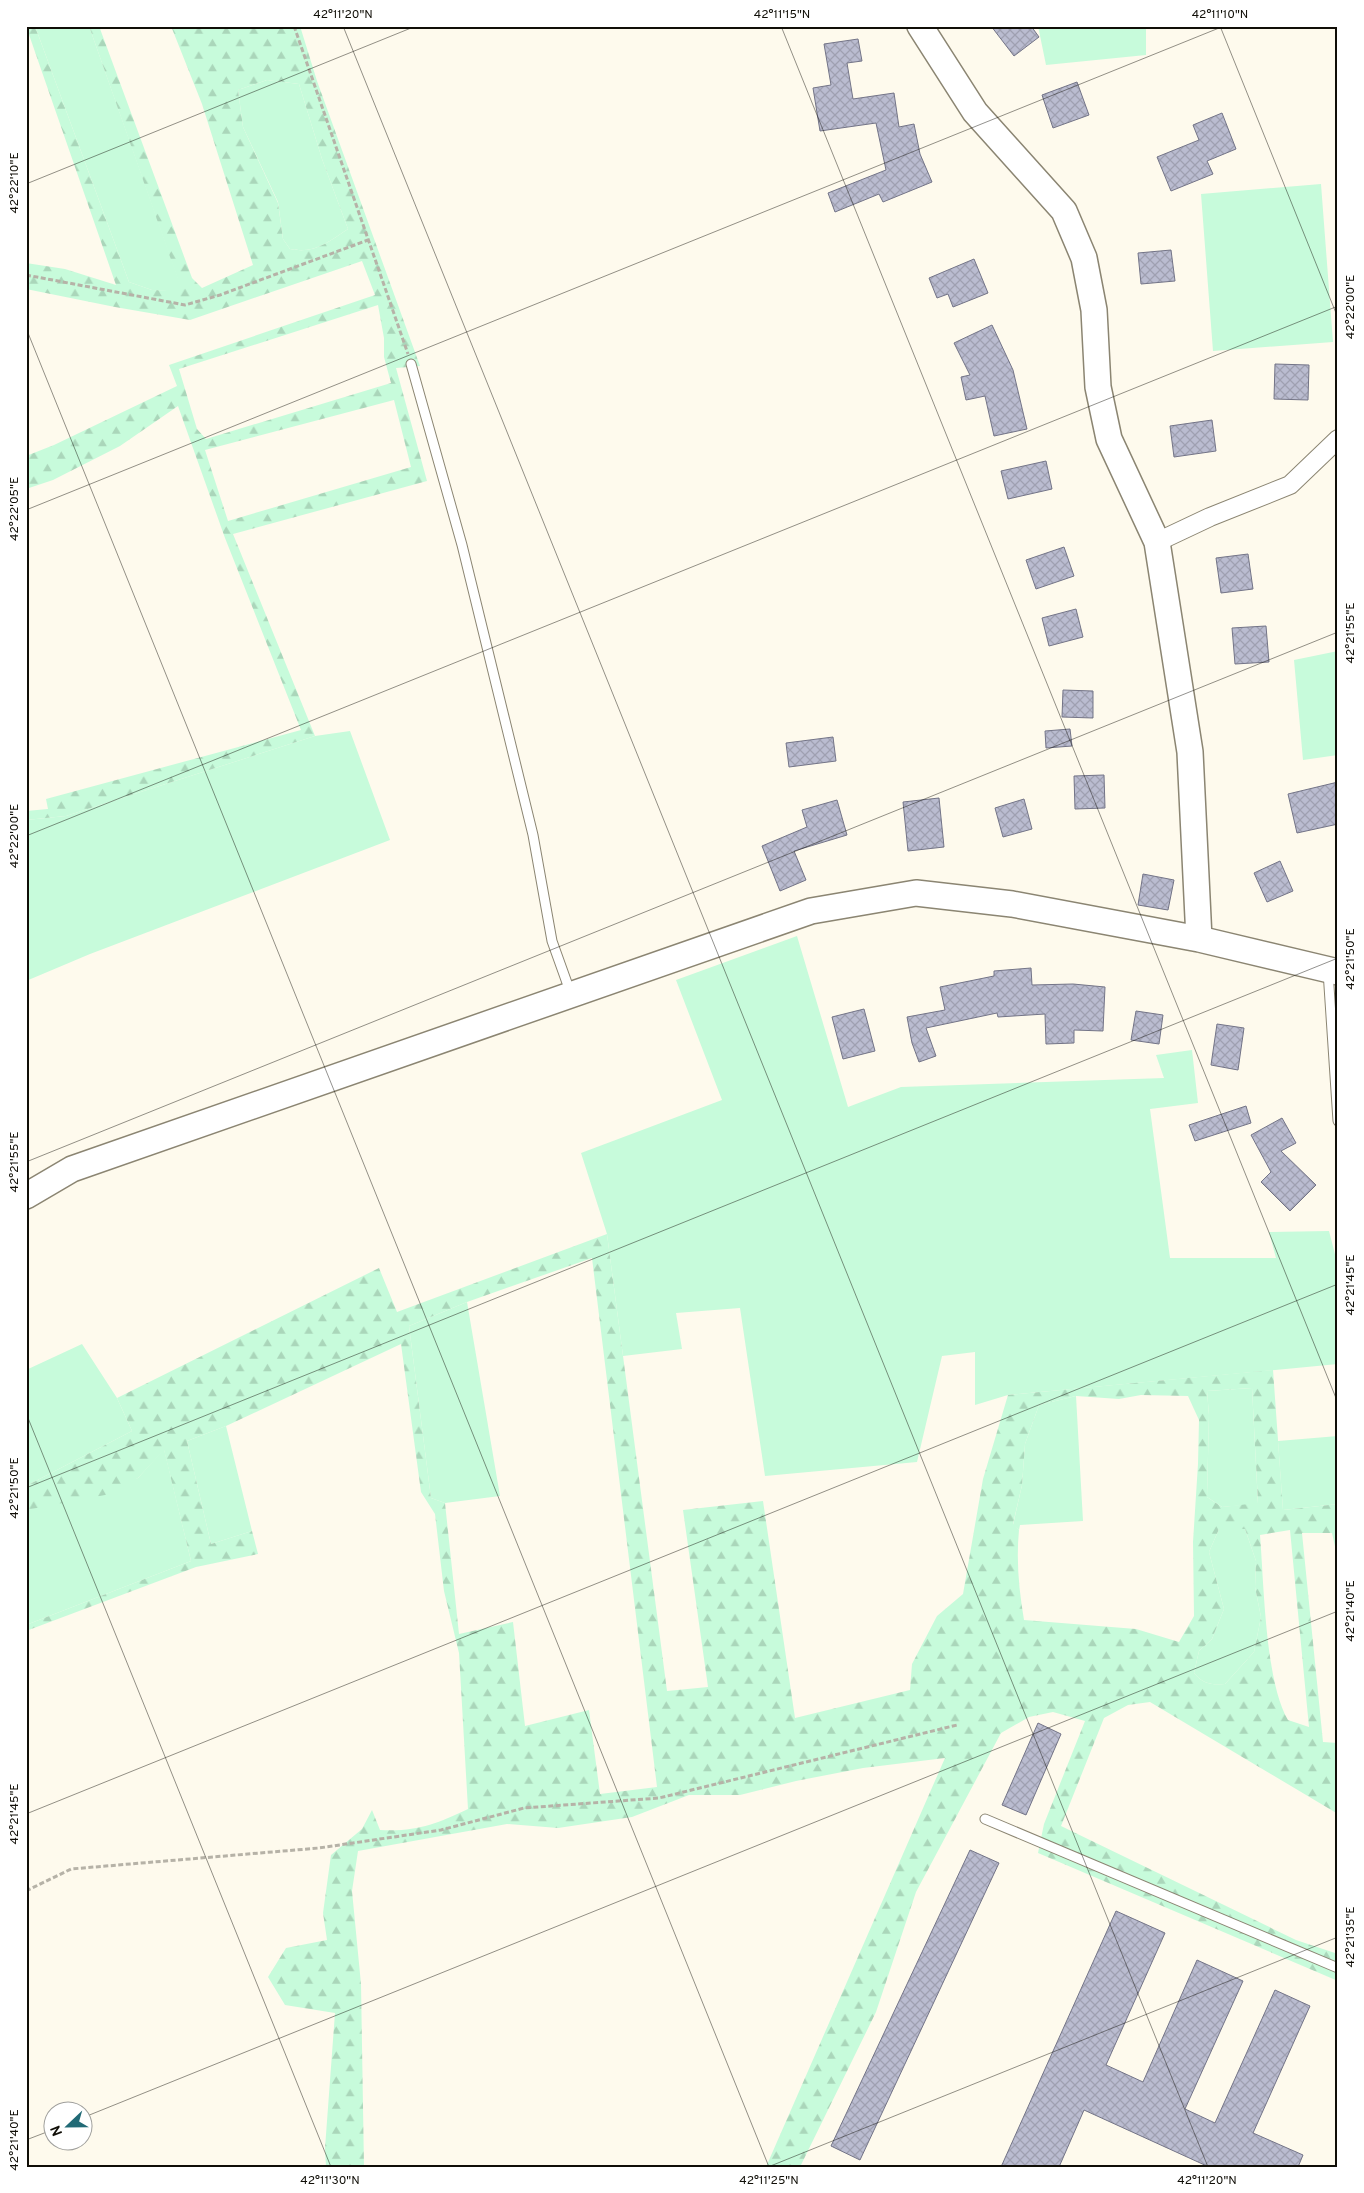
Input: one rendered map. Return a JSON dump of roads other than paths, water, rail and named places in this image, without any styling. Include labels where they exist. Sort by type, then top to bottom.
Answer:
[{"type":"street","points":[[920,26],[975,112],[1064,210],[1084,258],[1094,310],[1098,387],[1109,440],[1157,542],[1190,752],[1198,939]]},
{"type":"street","points":[[1157,542],[1210,517],[1290,486],[1338,439]]},
{"type":"street","points":[[26,1196],[72,1169],[811,911],[916,893],[1012,904],[1198,939],[1333,971]]},
{"type":"lane","points":[[412,364],[462,544],[486,641],[533,835],[552,941],[571,994]]},
{"type":"lane","points":[[1333,971],[1338,1121]]},
{"type":"lane","points":[[985,1818],[1338,1968]]}]
